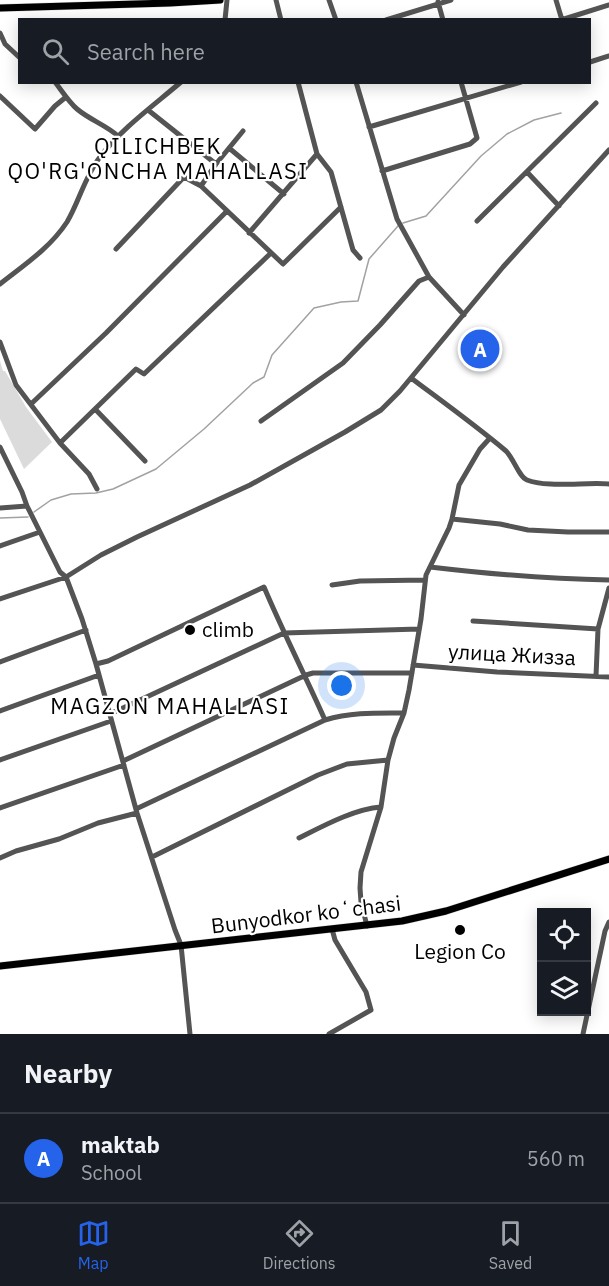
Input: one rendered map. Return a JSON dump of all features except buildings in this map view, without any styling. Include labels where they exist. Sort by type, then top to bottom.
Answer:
[{"type":"main road","points":[[0,8],[37,3],[220,0]]},
{"type":"main road","name":"Bunyodkor koʻchasi","points":[[0,966],[402,921],[446,911],[609,859]]},
{"type":"street","points":[[225,18],[227,0]]},
{"type":"street","points":[[276,0],[280,18]]},
{"type":"street","points":[[330,0],[335,18]]},
{"type":"street","points":[[392,18],[438,2],[451,0]]},
{"type":"street","points":[[556,0],[561,18]]},
{"type":"street","points":[[438,2],[442,18]]},
{"type":"street","points":[[564,18],[609,5]]},
{"type":"street","points":[[0,33],[5,44],[18,56]]},
{"type":"street","points":[[591,62],[609,56]]},
{"type":"street","points":[[56,84],[76,108],[118,136]]},
{"type":"street","points":[[0,284],[44,250],[60,231],[68,220],[98,158],[118,136],[178,84]]},
{"type":"street","points":[[299,84],[317,154],[331,172],[353,250],[360,258]]},
{"type":"street","points":[[357,84],[397,219],[429,277],[464,315]]},
{"type":"street","points":[[382,171],[470,144],[477,138],[461,84]]},
{"type":"street","points":[[369,127],[515,84]]},
{"type":"street","points":[[0,96],[35,129],[66,97]]},
{"type":"street","points":[[477,221],[596,103]]},
{"type":"street","points":[[148,110],[216,164]]},
{"type":"street","points":[[201,186],[243,131]]},
{"type":"street","points":[[230,148],[284,194]]},
{"type":"street","points":[[0,600],[66,577],[101,555],[250,484],[381,410],[400,391],[503,267],[609,150]]},
{"type":"street","points":[[249,233],[317,154]]},
{"type":"street","points":[[527,172],[559,206]]},
{"type":"street","points":[[116,249],[184,177],[201,186],[283,264],[341,207]]},
{"type":"street","points":[[30,404],[106,333],[227,211]]},
{"type":"street","points":[[60,443],[136,369],[144,374],[271,253]]},
{"type":"street","points":[[261,421],[343,363],[381,325],[419,281],[429,277]]},
{"type":"street","points":[[0,342],[16,385],[60,443],[89,474],[97,489]]},
{"type":"street","points":[[411,378],[511,456],[523,478],[544,484],[609,484]]},
{"type":"street","points":[[95,409],[144,461]]},
{"type":"street","points":[[368,926],[361,902],[361,872],[381,807],[388,760],[404,713],[426,575],[452,519],[459,485],[490,438]]},
{"type":"street","points":[[0,447],[60,572],[66,577],[86,630],[137,811],[174,930],[181,945],[190,1034]]},
{"type":"street","points":[[0,508],[27,506]]},
{"type":"street","points":[[452,519],[500,524],[528,530],[609,532]]},
{"type":"street","points":[[0,546],[40,532]]},
{"type":"street","points":[[430,567],[526,577],[609,580]]},
{"type":"street","points":[[332,585],[360,581],[425,580]]},
{"type":"street","points":[[96,664],[108,661],[264,587],[325,720]]},
{"type":"street","points":[[596,676],[598,629],[609,588]]},
{"type":"street","points":[[473,621],[598,629]]},
{"type":"street","points":[[0,760],[110,718],[284,633],[419,629]]},
{"type":"street","points":[[0,662],[86,630]]},
{"type":"street","name":"улица Жизза","points":[[413,665],[497,672],[609,677]]},
{"type":"street","points":[[0,808],[123,763],[306,675],[314,673],[412,673]]},
{"type":"street","points":[[0,711],[99,675]]},
{"type":"street","points":[[0,858],[137,811],[325,720],[364,713],[404,713]]},
{"type":"street","points":[[152,857],[347,764],[388,760]]},
{"type":"street","points":[[299,837],[339,819],[381,807]]},
{"type":"street","points":[[583,1034],[605,931],[609,922]]},
{"type":"street","points":[[329,1034],[371,1010],[366,992],[335,940],[332,929]]},
{"type":"shaded area","points":[[0,361],[3,371],[26,407],[52,442],[24,469],[0,419]]},
{"type":"waterway","points":[[403,223],[426,216],[481,156],[507,134],[534,120],[561,113]]},
{"type":"waterway","points":[[34,512],[51,500],[71,494],[96,493],[113,489],[156,469],[204,429],[253,383],[264,377],[272,355],[314,308],[358,301],[369,259],[398,226]]},
{"type":"waterway","points":[[0,518],[28,517]]},
{"type":"place","name":"maktab","points":[[480,349]]},
{"type":"place","name":"climb","points":[[190,630]]},
{"type":"place","name":"Legion Co","points":[[460,930]]},
{"type":"district","name":"QILICHBEK QO'RG'ONCHA MAHALLASI","points":[[158,158]]},
{"type":"district","name":"MAGZON MAHALLASI","points":[[170,706]]}]
